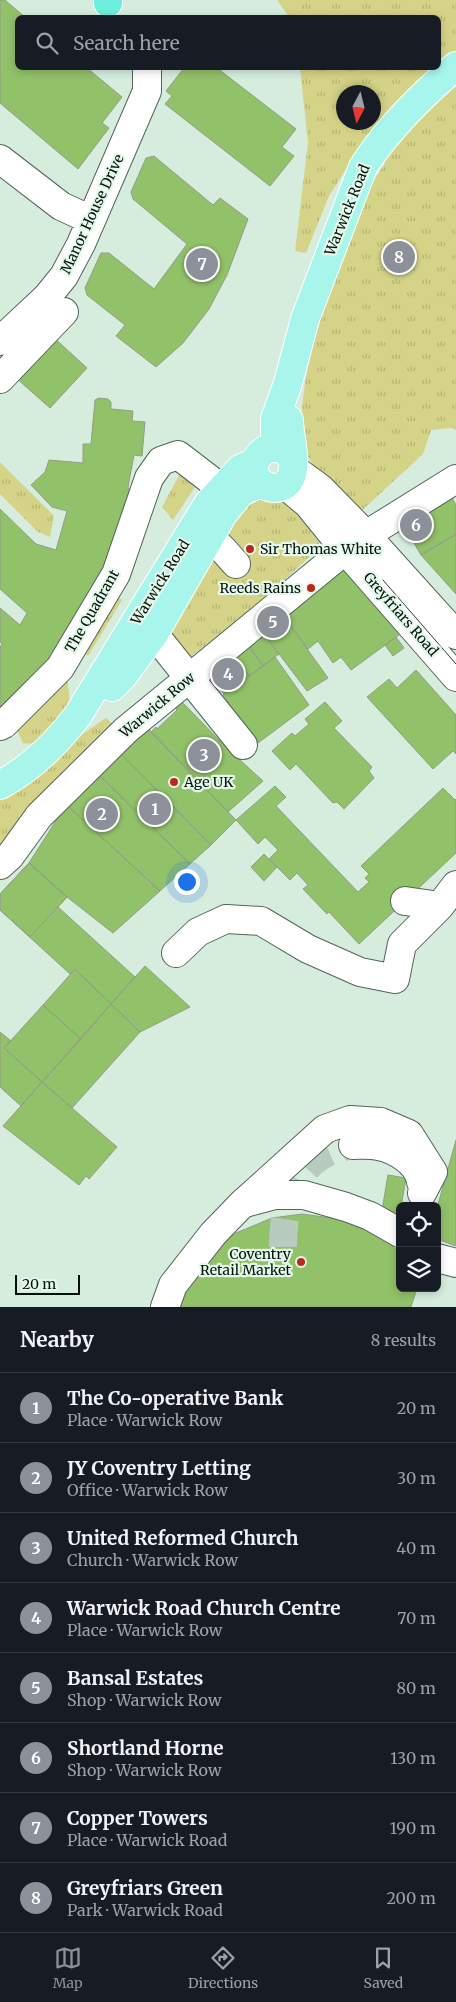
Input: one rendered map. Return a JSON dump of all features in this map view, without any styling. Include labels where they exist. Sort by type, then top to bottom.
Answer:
[{"type":"main road","name":"Warwick Road","points":[[277,467],[275,419],[288,383],[312,298],[363,166],[376,145],[407,110],[456,66]]},
{"type":"main road","name":"Warwick Road","points":[[0,785],[17,776],[42,757],[78,716],[208,504],[221,488],[240,469],[277,467]]},
{"type":"main road","name":"Warwick Road","points":[[78,716],[99,700],[123,676],[154,634],[223,514],[241,492],[277,467]]},
{"type":"street","name":"Manor House Drive","points":[[0,340],[48,297],[64,276],[91,220],[147,91],[147,70]]},
{"type":"street","points":[[0,159],[61,206],[91,220]]},
{"type":"street","points":[[0,379],[64,312]]},
{"type":"street","name":"The Quadrant","points":[[0,726],[60,668],[116,574],[148,478],[161,461],[178,455],[221,488]]},
{"type":"street","name":"Greyfriars Road","points":[[277,467],[308,504],[356,543],[456,635]]},
{"type":"street","name":"Warwick Row","points":[[0,865],[10,856],[39,816],[126,730],[188,677],[338,556],[456,480]]},
{"type":"street","points":[[210,538],[218,543],[236,564]]},
{"type":"street","name":"Greyfriars Road","points":[[356,543],[454,672]]},
{"type":"street","points":[[154,634],[243,746]]},
{"type":"street","points":[[176,953],[198,932],[226,919],[261,921],[308,949],[360,972],[395,979],[402,944],[440,906],[456,885]]},
{"type":"street","points":[[405,901],[440,906]]},
{"type":"street","points":[[165,1307],[173,1285],[184,1269],[242,1204],[325,1130],[350,1120],[381,1122],[408,1134],[433,1172],[421,1199]]},
{"type":"street","points":[[353,1145],[378,1146],[396,1152],[411,1163],[421,1177],[421,1199]]},
{"type":"street","points":[[242,1204],[275,1195],[304,1195],[370,1216],[396,1231]]},
{"type":"street","points":[[441,1259],[456,1263]]},
{"type":"green space","points":[[277,0],[456,0],[456,430],[452,428],[431,430],[423,454],[358,514],[326,481],[310,460],[303,438],[302,410],[306,378],[323,311],[366,196],[385,163],[366,138],[329,196],[306,253],[295,251],[308,143],[300,70],[441,70],[441,15],[288,15]]},
{"type":"green space","points":[[0,462],[54,516],[50,537],[38,532],[0,494]]},
{"type":"green space","points":[[182,470],[199,481],[173,520],[162,507]]},
{"type":"green space","points":[[270,492],[325,527],[314,536],[322,545],[262,601],[184,662],[174,650],[169,625],[221,548],[240,506]]},
{"type":"green space","points":[[113,593],[122,600],[88,656],[79,647]]},
{"type":"green space","points":[[66,668],[71,711],[36,744],[23,743],[14,724]]},
{"type":"green space","points":[[106,718],[118,729],[0,856],[0,794],[64,752],[81,735]]},
{"type":"building","points":[[0,0],[5,0],[22,15],[15,15],[15,70],[89,70],[122,97],[102,123],[109,128],[78,169],[0,103]]},
{"type":"building","points":[[182,70],[220,70],[296,129],[282,147],[294,156],[270,186],[165,104],[172,96],[166,91]]},
{"type":"building","points":[[154,156],[213,205],[220,198],[248,219],[227,275],[209,309],[183,343],[156,367],[116,336],[125,325],[87,295],[85,288],[101,253],[109,253],[154,289],[187,244],[133,199],[131,192],[146,158]]},
{"type":"building","points":[[52,336],[87,368],[50,408],[15,377]]},
{"type":"building","points":[[99,398],[108,399],[111,402],[111,409],[133,411],[132,421],[145,422],[142,456],[134,455],[128,487],[130,492],[128,501],[125,502],[114,545],[100,575],[62,644],[34,681],[0,718],[0,647],[2,644],[0,642],[0,608],[20,625],[27,613],[0,589],[0,509],[36,544],[56,550],[67,511],[52,507],[31,485],[45,472],[49,460],[83,463],[83,444],[91,444],[95,400]]},
{"type":"building","points":[[452,498],[456,505],[456,534],[421,555],[404,526]]},
{"type":"building","points":[[456,534],[456,594],[421,555]]},
{"type":"building","points":[[345,563],[391,624],[395,621],[403,632],[351,670],[341,657],[333,663],[318,641],[308,649],[280,611]]},
{"type":"building","points":[[280,611],[328,678],[307,691],[261,630]]},
{"type":"building","points":[[261,630],[279,654],[263,666],[246,642]]},
{"type":"building","points":[[396,637],[404,648],[393,656],[385,645]]},
{"type":"building","points":[[246,642],[263,666],[249,676],[231,653]]},
{"type":"building","points":[[231,653],[249,676],[224,694],[207,671]]},
{"type":"building","points":[[275,657],[309,705],[258,743],[223,695]]},
{"type":"building","points":[[416,670],[456,715],[456,754],[453,751],[433,769],[367,697],[389,679],[397,688]]},
{"type":"building","points":[[181,701],[227,748],[263,781],[228,812],[151,732],[156,727],[157,729],[177,710],[175,707]]},
{"type":"building","points":[[325,702],[342,721],[334,728],[372,767],[369,771],[374,778],[344,809],[337,802],[333,803],[296,764],[290,770],[272,751],[292,733],[295,736],[309,724],[305,719]]},
{"type":"building","name":"Age UK","points":[[146,726],[236,820],[211,845],[119,752]]},
{"type":"building","points":[[119,752],[211,845],[190,864],[96,772]]},
{"type":"building","points":[[96,772],[190,864],[160,891],[68,806]]},
{"type":"building","points":[[275,786],[286,797],[276,806],[358,892],[369,882],[365,878],[369,874],[361,866],[443,788],[456,799],[456,853],[359,944],[329,912],[327,914],[303,889],[308,885],[297,873],[290,880],[269,859],[278,850],[265,837],[258,844],[236,820]]},
{"type":"building","points":[[68,806],[160,891],[113,933],[67,897],[29,863],[59,816]]},
{"type":"building","points":[[264,854],[277,867],[264,881],[251,867]]},
{"type":"building","points":[[29,863],[67,897],[58,907],[135,977],[111,1004],[75,969],[70,974],[0,910],[0,894]]},
{"type":"building","points":[[29,863],[67,897],[30,937],[0,910],[0,894]]},
{"type":"building","points":[[145,966],[190,1007],[140,1032],[111,1004]]},
{"type":"building","points":[[75,969],[111,1004],[81,1039],[43,1005]]},
{"type":"building","points":[[111,1004],[140,1032],[72,1108],[42,1082]]},
{"type":"building","points":[[43,1005],[81,1039],[42,1082],[4,1048]]},
{"type":"building","points":[[0,1032],[11,1041],[4,1048],[42,1082],[21,1106],[0,1087]]},
{"type":"building","points":[[42,1082],[117,1147],[89,1179],[86,1176],[79,1185],[3,1126]]},
{"type":"building","points":[[456,1140],[456,1246],[441,1240],[441,1202],[439,1202]]},
{"type":"building","points":[[388,1175],[406,1178],[402,1202],[396,1202],[396,1212],[382,1210]]},
{"type":"building","name":"Coventry Retail Market","points":[[302,1214],[346,1220],[375,1233],[396,1249],[396,1292],[416,1292],[411,1307],[177,1307],[182,1294],[224,1241],[236,1233],[272,1218]]},
{"type":"tunnel","points":[[283,1247],[287,1206],[297,1181],[315,1161],[330,1152],[353,1145]]},
{"type":"tram line","points":[[383,580],[456,664]]},
{"type":"place","name":"Greyfriars Green","points":[[399,257]]},
{"type":"place","name":"Copper Towers","points":[[202,264]]},
{"type":"place","name":"Shortland Horne","points":[[416,525]]},
{"type":"place","name":"Sir Thomas White","points":[[250,549]]},
{"type":"place","name":"Reeds Rains","points":[[311,588]]},
{"type":"place","name":"Bansal Estates","points":[[273,622]]},
{"type":"place","name":"Warwick Road Church Centre","points":[[228,674]]},
{"type":"place","name":"United Reformed Church","points":[[204,755]]},
{"type":"place","name":"Age UK","points":[[174,782]]},
{"type":"place","name":"The Co-operative Bank","points":[[155,809]]},
{"type":"place","name":"JY Coventry Letting","points":[[102,814]]},
{"type":"place","name":"Coventry Retail Market","points":[[301,1262]]}]
